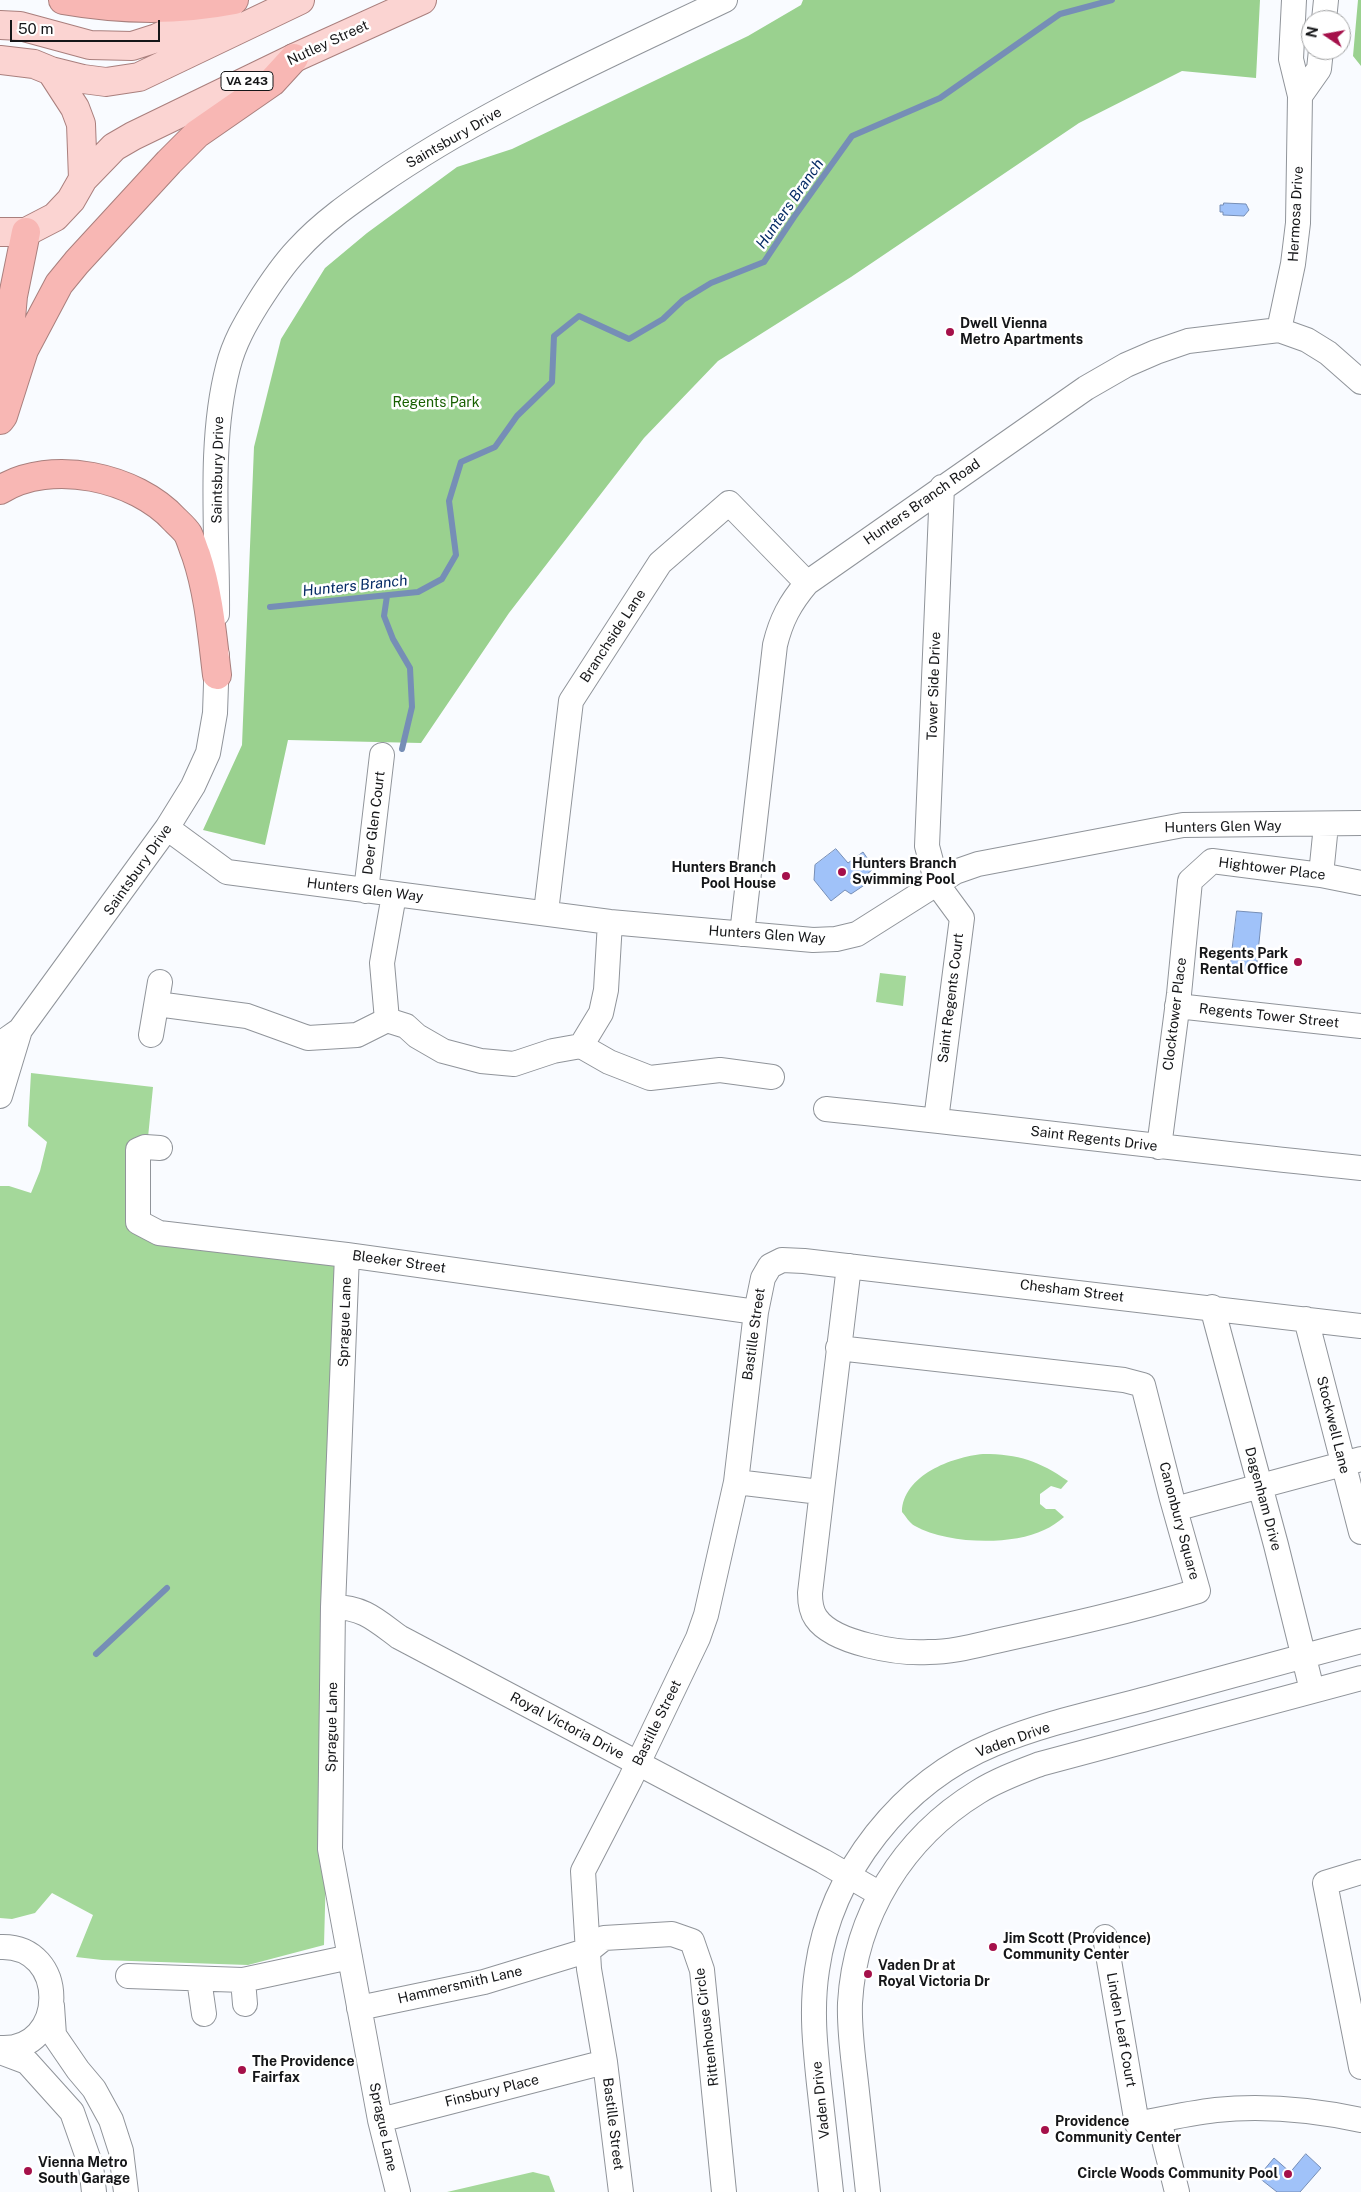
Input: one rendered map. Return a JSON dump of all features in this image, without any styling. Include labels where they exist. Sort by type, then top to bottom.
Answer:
[{"type":"highway","points":[[63,0],[150,8],[206,6],[234,0]]},
{"type":"highway","points":[[0,420],[4,416],[24,350],[59,284],[77,262],[197,134],[272,82],[294,58]]},
{"type":"highway","points":[[0,385],[8,350],[13,296],[13,232]]},
{"type":"highway","points":[[0,490],[14,483],[41,477],[68,474],[88,476],[124,485],[150,498],[167,511],[188,533],[198,562],[207,593],[217,675]]},
{"type":"main road","points":[[0,25],[20,26],[90,44],[132,46],[157,38],[238,0]]},
{"type":"main road","points":[[0,60],[34,64],[51,71],[83,79],[106,82],[139,77],[300,0]]},
{"type":"main road","name":"Nutley Street","points":[[13,232],[55,216],[72,200],[83,180],[114,147],[294,58],[422,0]]},
{"type":"main road","points":[[51,71],[75,108],[81,124],[83,180]]},
{"type":"street","name":"Saintsbury Drive","points":[[0,1044],[20,1030],[167,828],[193,786],[208,753],[215,713],[217,675],[216,447],[219,407],[228,366],[239,333],[277,274],[298,248],[322,226],[368,191],[422,155],[485,118],[602,58],[725,0]]},
{"type":"street","name":"Hermosa Drive","points":[[1279,330],[1294,264],[1298,223],[1300,96],[1291,59],[1294,0]]},
{"type":"street","points":[[1300,96],[1319,69],[1320,60]]},
{"type":"street","name":"Hunters Branch Road","points":[[742,934],[775,645],[780,625],[790,604],[807,583],[1086,388],[1126,365],[1156,352],[1188,341],[1279,330],[1307,340],[1328,353],[1361,382]]},
{"type":"street","name":"Tower Side Drive","points":[[938,884],[927,846],[942,487]]},
{"type":"street","name":"Branchside Lane","points":[[546,912],[571,701],[660,563],[729,503],[807,583]]},
{"type":"street","name":"Deer Glen Court","points":[[366,891],[382,755]]},
{"type":"street","name":"Hunters Glen Way","points":[[167,828],[227,872],[394,895],[546,912],[610,922],[813,940],[858,934],[955,872],[978,864],[1163,827],[1183,825],[1326,825],[1361,823]]},
{"type":"street","points":[[1322,875],[1326,825]]},
{"type":"street","name":"Hightower Place","points":[[1190,881],[1212,861],[1322,875],[1361,883]]},
{"type":"street","name":"Clocktower Place","points":[[1159,1147],[1177,1006],[1190,881]]},
{"type":"street","name":"Saint Regents Court","points":[[936,1120],[962,918],[938,884]]},
{"type":"street","points":[[387,1020],[382,963],[394,895]]},
{"type":"street","points":[[581,1046],[601,1014],[606,990],[610,922]]},
{"type":"street","points":[[151,1036],[158,993],[247,1016],[308,1038],[357,1035],[387,1020],[406,1026],[417,1036],[443,1051],[481,1061],[514,1064],[553,1051],[581,1046],[610,1062],[650,1078],[720,1070],[772,1077]]},
{"type":"street","name":"Regents Tower Street","points":[[1177,1006],[1360,1019]]},
{"type":"street","name":"Saintsbury Drive","points":[[0,1096],[20,1030]]},
{"type":"street","name":"Saint Regents Drive","points":[[826,1110],[936,1120],[1159,1147],[1361,1168]]},
{"type":"street","name":"Bleeker Street","points":[[160,1148],[138,1150],[138,1222],[159,1233],[347,1255],[756,1312]]},
{"type":"street","name":"Sprague Lane","points":[[347,1255],[333,1607],[330,1849],[380,2120],[398,2192]]},
{"type":"street","name":"Bastille Street","points":[[621,2192],[605,2062],[588,1969],[589,1950],[584,1923],[583,1871],[638,1764],[698,1638],[706,1616],[736,1482],[756,1312],[763,1278],[770,1266],[782,1260]]},
{"type":"street","name":"Chesham Street","points":[[782,1260],[1212,1307],[1361,1326]]},
{"type":"street","name":"Canonbury Square","points":[[838,1348],[1124,1380],[1143,1385],[1198,1591],[1028,1635],[964,1649],[929,1652],[901,1652],[862,1645],[832,1630],[816,1619],[810,1606],[810,1593],[820,1492],[838,1348],[849,1266]]},
{"type":"street","name":"Dagenham Drive","points":[[1212,1307],[1312,1690]]},
{"type":"street","name":"Stockwell Lane","points":[[1306,1319],[1352,1461],[1361,1532]]},
{"type":"street","points":[[1175,1509],[1352,1461]]},
{"type":"street","points":[[736,1482],[820,1492]]},
{"type":"street","name":"Royal Victoria Drive","points":[[333,1607],[348,1607],[367,1613],[399,1637],[850,1875],[880,1894]]},
{"type":"street","name":"Vaden Drive","points":[[831,2192],[814,2033],[814,1994],[820,1949],[834,1910],[850,1875],[867,1846],[910,1797],[956,1764],[994,1744],[1067,1720],[1361,1641]]},
{"type":"street","points":[[868,2192],[850,2029],[850,2004],[857,1951],[867,1919],[880,1894],[899,1864],[933,1825],[979,1791],[1008,1776],[1040,1764],[1361,1678]]},
{"type":"street","points":[[1361,1872],[1325,1883],[1361,2068]]},
{"type":"street","name":"Rittenhouse Circle","points":[[589,1950],[604,1938],[672,1934],[692,1941],[702,1970],[724,2192]]},
{"type":"street","name":"Linden Leaf Court","points":[[1105,1936],[1148,2122],[1177,2192]]},
{"type":"street","points":[[1,1946],[20,1950],[35,1958],[46,1972],[52,1988],[54,2034],[78,2070],[94,2089],[111,2120],[121,2150],[126,2192]]},
{"type":"street","name":"Hammersmith Lane","points":[[360,2008],[484,1982],[589,1950]]},
{"type":"street","points":[[128,1976],[243,1980],[350,1958]]},
{"type":"street","points":[[199,1979],[204,2014]]},
{"type":"street","points":[[243,1980],[245,2004]]},
{"type":"street","points":[[0,2050],[22,2045],[36,2036],[47,2022],[52,2006]]},
{"type":"street","points":[[0,2050],[27,2062],[72,2112],[91,2166],[94,2192]]},
{"type":"street","name":"Finsbury Place","points":[[380,2120],[605,2062]]},
{"type":"street","points":[[1148,2122],[1217,2110],[1262,2108],[1297,2110],[1361,2120]]},
{"type":"green space","name":"Regents Park","points":[[803,0],[1260,0],[1256,78],[1182,71],[1079,123],[851,277],[718,361],[644,438],[509,613],[421,743],[288,740],[265,845],[203,830],[242,745],[254,447],[281,339],[325,268],[367,233],[457,167],[512,149],[748,36],[801,5]]},
{"type":"green space","points":[[1358,0],[1361,0],[1361,66],[1353,56]]},
{"type":"green space","points":[[880,973],[906,976],[903,1006],[876,1002]]},
{"type":"green space","points":[[31,1073],[153,1087],[139,1228],[347,1255],[333,1607],[324,1945],[248,1965],[102,1960],[76,1957],[93,1915],[52,1893],[35,1913],[12,1919],[0,1918],[0,1186],[9,1186],[31,1193],[40,1171],[47,1142],[28,1126]]},
{"type":"green space","points":[[983,1454],[1007,1455],[1028,1460],[1048,1468],[1068,1481],[1061,1489],[1051,1486],[1040,1494],[1040,1504],[1046,1509],[1055,1509],[1064,1517],[1044,1530],[1014,1539],[997,1541],[979,1541],[944,1536],[928,1532],[909,1521],[902,1512],[904,1499],[920,1478],[931,1470],[957,1459]]},
{"type":"green space","points":[[533,2172],[549,2176],[555,2192],[447,2192]]},
{"type":"water","points":[[1224,203],[1246,204],[1249,210],[1244,216],[1223,215],[1223,212],[1220,212],[1220,205]]},
{"type":"water","name":"Hunters Branch Swimming Pool","points":[[836,849],[848,863],[863,852],[874,868],[865,876],[866,884],[851,894],[845,890],[831,901],[814,880],[815,865]]},
{"type":"water","points":[[1237,911],[1262,913],[1256,972],[1230,970]]},
{"type":"water","name":"Circle Woods Community Pool","points":[[1306,2154],[1321,2168],[1300,2192],[1277,2192],[1258,2177],[1274,2158],[1290,2172]]},
{"type":"waterway","name":"Hunters Branch","points":[[270,607],[418,592],[442,579],[456,555],[449,501],[461,462],[495,447],[517,416],[552,382],[554,336],[579,316],[629,339],[663,319],[683,300],[711,283],[764,262],[852,136],[940,98],[1060,14],[1112,0]]},
{"type":"waterway","points":[[387,596],[384,616],[393,639],[410,668],[412,707],[402,749]]},
{"type":"waterway","points":[[96,1654],[167,1588]]},
{"type":"place","name":"Dwell Vienna Metro Apartments","points":[[950,332]]},
{"type":"place","name":"Hunters Branch Swimming Pool","points":[[842,872]]},
{"type":"place","name":"Hunters Branch Pool House","points":[[786,876]]},
{"type":"place","name":"Regents Park Rental Office","points":[[1298,962]]},
{"type":"place","name":"Jim Scott (Providence) Community Center","points":[[993,1947]]},
{"type":"place","name":"Vaden Dr at Royal Victoria Dr","points":[[868,1974]]},
{"type":"place","name":"The Providence Fairfax","points":[[242,2070]]},
{"type":"place","name":"Providence Community Center","points":[[1045,2130]]},
{"type":"place","name":"Vienna Metro South Garage","points":[[28,2171]]},
{"type":"place","name":"Circle Woods Community Pool","points":[[1288,2174]]}]
